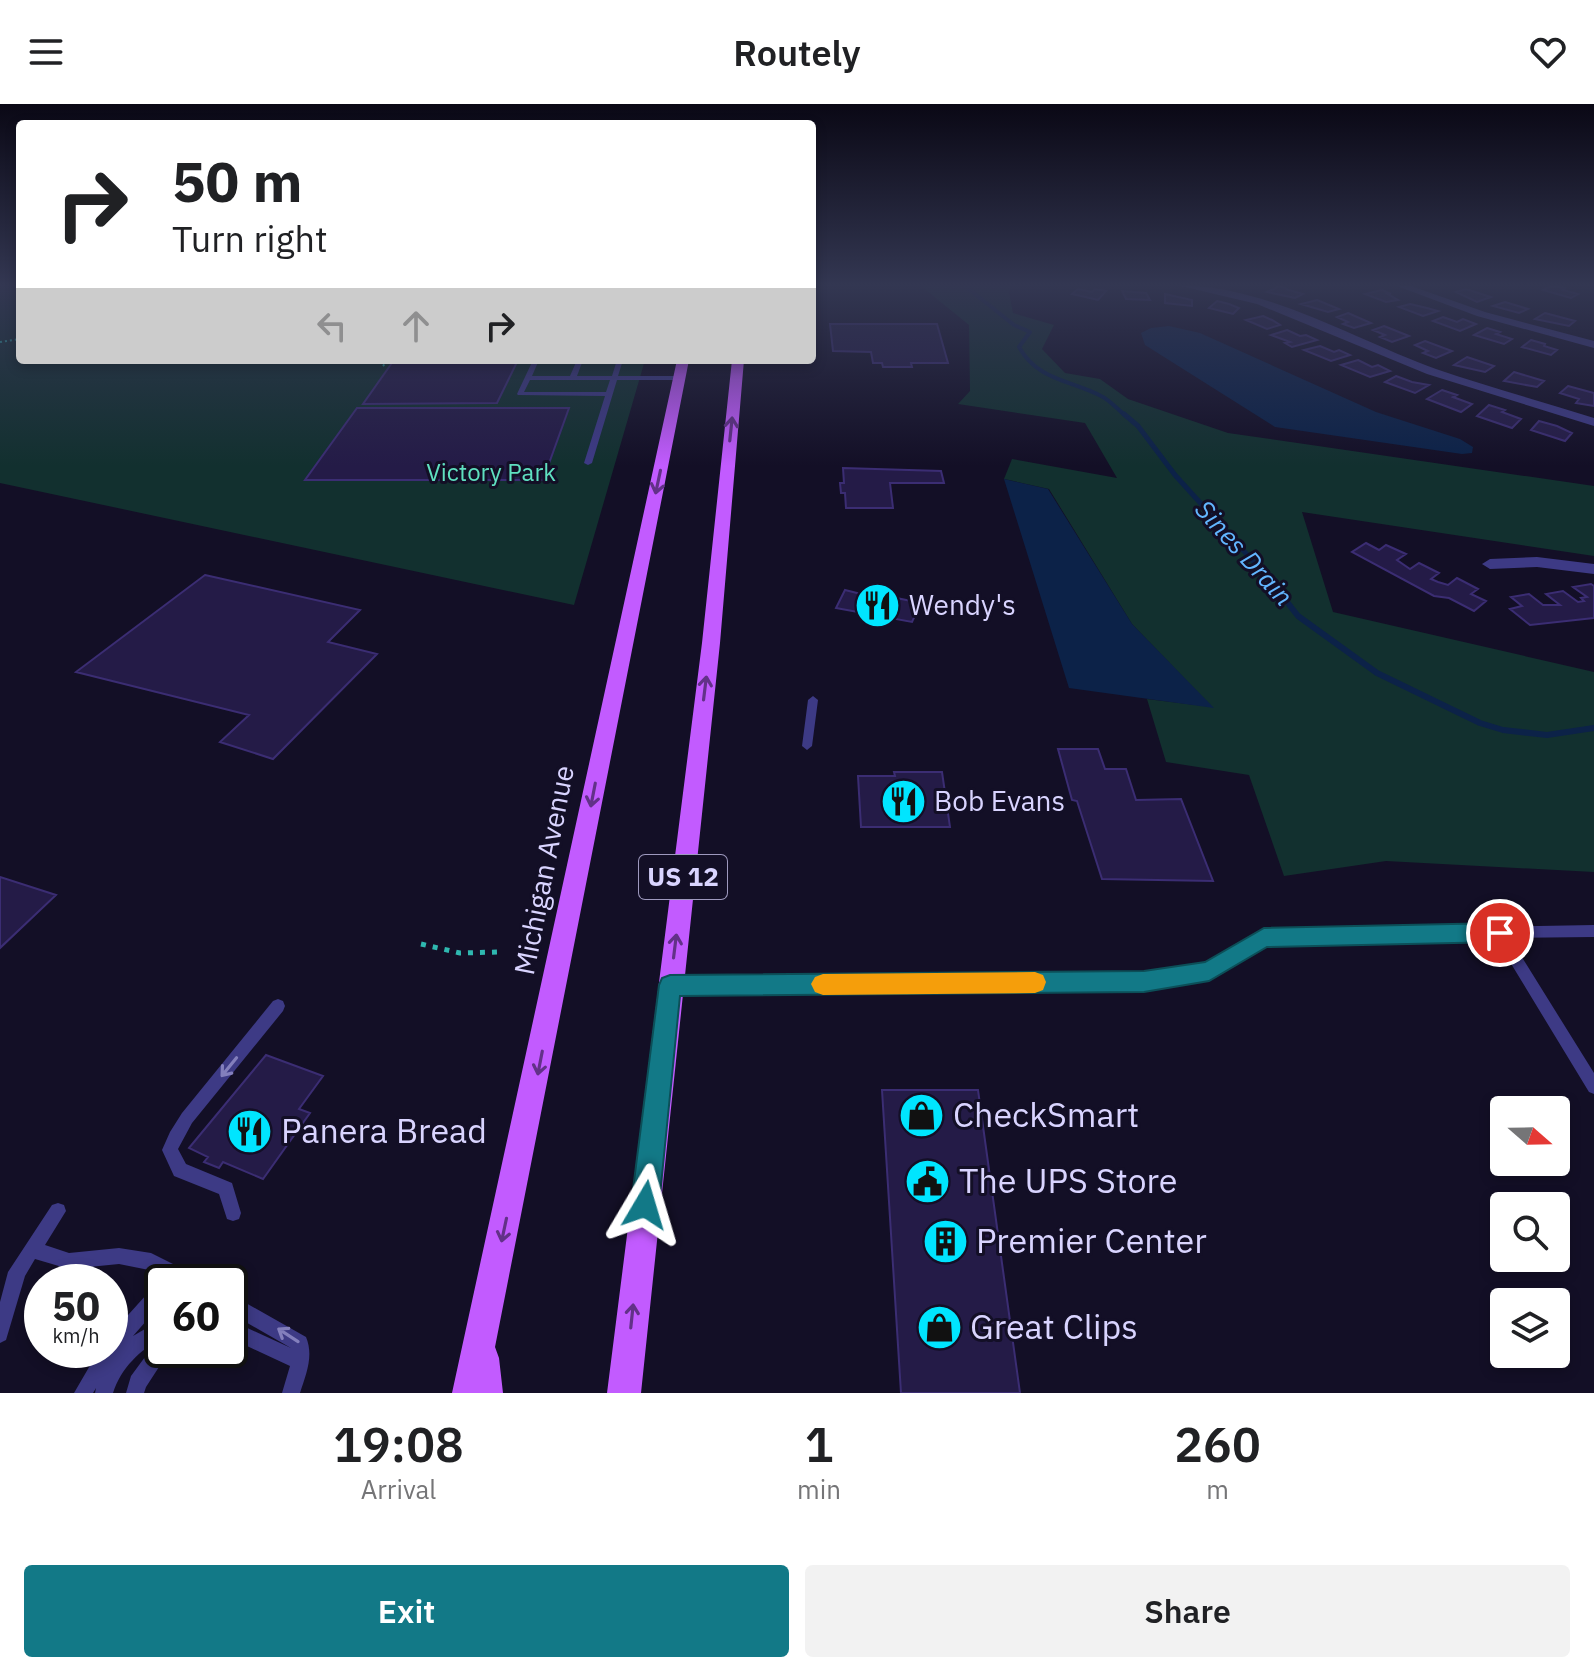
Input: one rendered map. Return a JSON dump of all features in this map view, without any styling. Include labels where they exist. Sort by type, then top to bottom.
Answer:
[{"type":"main road","name":"US 12","points":[[624,1393],[711,643],[738,364]]},
{"type":"main road","name":"Michigan Avenue","points":[[469,1393],[681,369]]},
{"type":"main road","points":[[481,1339],[486,1393]]},
{"type":"street","points":[[1369,346],[1431,371],[1594,422]]},
{"type":"street","points":[[1490,564],[1537,562],[1594,569]]},
{"type":"lane","points":[[534,364],[520,394],[609,394]]},
{"type":"lane","points":[[573,378],[578,364]]},
{"type":"lane","points":[[588,463],[619,364]]},
{"type":"lane","points":[[527,378],[614,378],[681,369]]},
{"type":"lane","points":[[807,746],[813,700]]},
{"type":"lane","points":[[670,985],[1144,981],[1209,971],[1264,937],[1594,931]]},
{"type":"lane","points":[[1500,933],[1594,1087]]},
{"type":"lane","points":[[233,1213],[226,1189],[180,1170],[170,1150],[187,1118],[278,1006]]},
{"type":"lane","points":[[0,1334],[17,1272],[58,1211]]},
{"type":"lane","points":[[32,1250],[69,1261],[119,1256],[154,1264]]},
{"type":"lane","points":[[128,1328],[144,1310]]},
{"type":"lane","points":[[248,1313],[300,1343],[301,1362],[291,1393]]},
{"type":"lane","points":[[104,1393],[124,1356],[144,1337]]},
{"type":"lane","points":[[248,1337],[301,1362]]},
{"type":"lane","points":[[83,1393],[98,1368]]},
{"type":"lane","points":[[135,1393],[148,1368]]},
{"type":"path","points":[[421,944],[460,953],[497,952]]},
{"type":"green space","name":"Victory Park","points":[[0,346],[16,346],[16,364],[644,364],[574,605],[0,483]]},
{"type":"green space","points":[[969,346],[1043,346],[1042,349],[1065,373],[1100,379],[1128,399],[1228,433],[1594,486],[1594,556],[1302,512],[1333,612],[1594,672],[1594,872],[1386,861],[1284,876],[1249,775],[1166,762],[1147,699],[1212,707],[1132,624],[1049,489],[1004,479],[1012,459],[1117,478],[1085,423],[958,404],[970,391]]},
{"type":"water","points":[[1147,346],[1229,346],[1376,412],[1460,439],[1473,447],[1472,453],[1462,454],[1275,427]]},
{"type":"water","points":[[1004,479],[1048,489],[1132,624],[1214,708],[1069,688]]},
{"type":"building","points":[[832,346],[943,346],[948,363],[883,367],[882,363],[873,363],[871,352],[833,351]]},
{"type":"building","points":[[1320,346],[1350,355],[1331,361],[1304,350]]},
{"type":"building","points":[[1417,346],[1439,346],[1452,351],[1436,358],[1423,353],[1428,351]]},
{"type":"building","points":[[1544,346],[1557,350],[1551,355],[1522,347]]},
{"type":"building","points":[[1467,357],[1494,366],[1485,372],[1454,365]]},
{"type":"building","points":[[1358,360],[1390,371],[1370,377],[1341,365]]},
{"type":"building","points":[[391,364],[516,364],[497,403],[363,404]]},
{"type":"building","points":[[1514,372],[1544,381],[1537,387],[1504,381]]},
{"type":"building","points":[[1396,376],[1429,385],[1415,393],[1385,382]]},
{"type":"building","points":[[1568,386],[1594,393],[1594,406],[1576,403],[1579,399],[1560,393]]},
{"type":"building","points":[[1442,390],[1472,404],[1461,412],[1427,399]]},
{"type":"building","points":[[1489,405],[1521,419],[1512,428],[1477,416]]},
{"type":"building","points":[[357,408],[569,408],[543,480],[305,480]]},
{"type":"building","points":[[1539,421],[1572,433],[1565,441],[1531,430]]},
{"type":"building","points":[[843,468],[941,471],[944,483],[890,483],[893,508],[846,508],[845,493],[841,493],[840,483],[844,483]]},
{"type":"building","points":[[1366,543],[1379,550],[1386,545],[1406,554],[1397,560],[1410,569],[1419,563],[1439,573],[1431,579],[1438,582],[1448,585],[1457,578],[1478,589],[1471,594],[1486,601],[1474,611],[1449,598],[1434,596],[1352,552]]},
{"type":"building","points":[[205,575],[360,610],[328,642],[377,654],[273,759],[220,742],[249,715],[76,672]]},
{"type":"building","points":[[1594,586],[1594,618],[1530,625],[1510,609],[1522,606],[1511,597],[1529,594],[1543,605],[1560,605],[1546,594],[1563,591],[1578,602],[1584,601],[1581,598],[1587,597],[1573,587]]},
{"type":"building","name":"Wendy's","points":[[845,590],[921,603],[912,622],[836,608]]},
{"type":"building","points":[[1058,749],[1098,749],[1105,769],[1126,769],[1136,800],[1181,799],[1213,881],[1102,879],[1077,801],[1072,800]]},
{"type":"building","name":"Bob Evans","points":[[894,772],[942,772],[950,827],[861,827],[858,776],[895,776]]},
{"type":"building","points":[[0,877],[56,895],[0,948]]},
{"type":"building","name":"Panera Bread","points":[[266,1055],[323,1076],[299,1109],[310,1113],[263,1179],[223,1162],[219,1168],[204,1162],[208,1157],[189,1148]]},
{"type":"building","name":"Premier Center","points":[[882,1090],[978,1090],[1020,1393],[901,1393]]},
{"type":"waterway","name":"Sines Drain","points":[[1020,346],[1027,358],[1045,373],[1104,398],[1126,416]]},
{"type":"waterway","name":"Sines Drain","points":[[1124,414],[1138,426],[1175,475],[1271,581]]},
{"type":"waterway","name":"Sines Drain","points":[[1269,579],[1298,616],[1377,673],[1480,723],[1503,730],[1547,735],[1594,728]]},
{"type":"slow traffic","points":[[823,984],[1035,982]]},
{"type":"place","name":"Wendy's","points":[[878,605]]},
{"type":"place","name":"Bob Evans","points":[[903,801]]},
{"type":"place","name":"CheckSmart","points":[[922,1115]]},
{"type":"place","name":"Panera Bread","points":[[250,1131]]},
{"type":"place","name":"The UPS Store","points":[[928,1181]]},
{"type":"place","name":"Premier Center","points":[[945,1241]]},
{"type":"place","name":"Great Clips","points":[[939,1327]]},
{"type":"route","points":[[645,1205],[670,985],[1144,981],[1209,971],[1264,937],[1500,933]]}]
